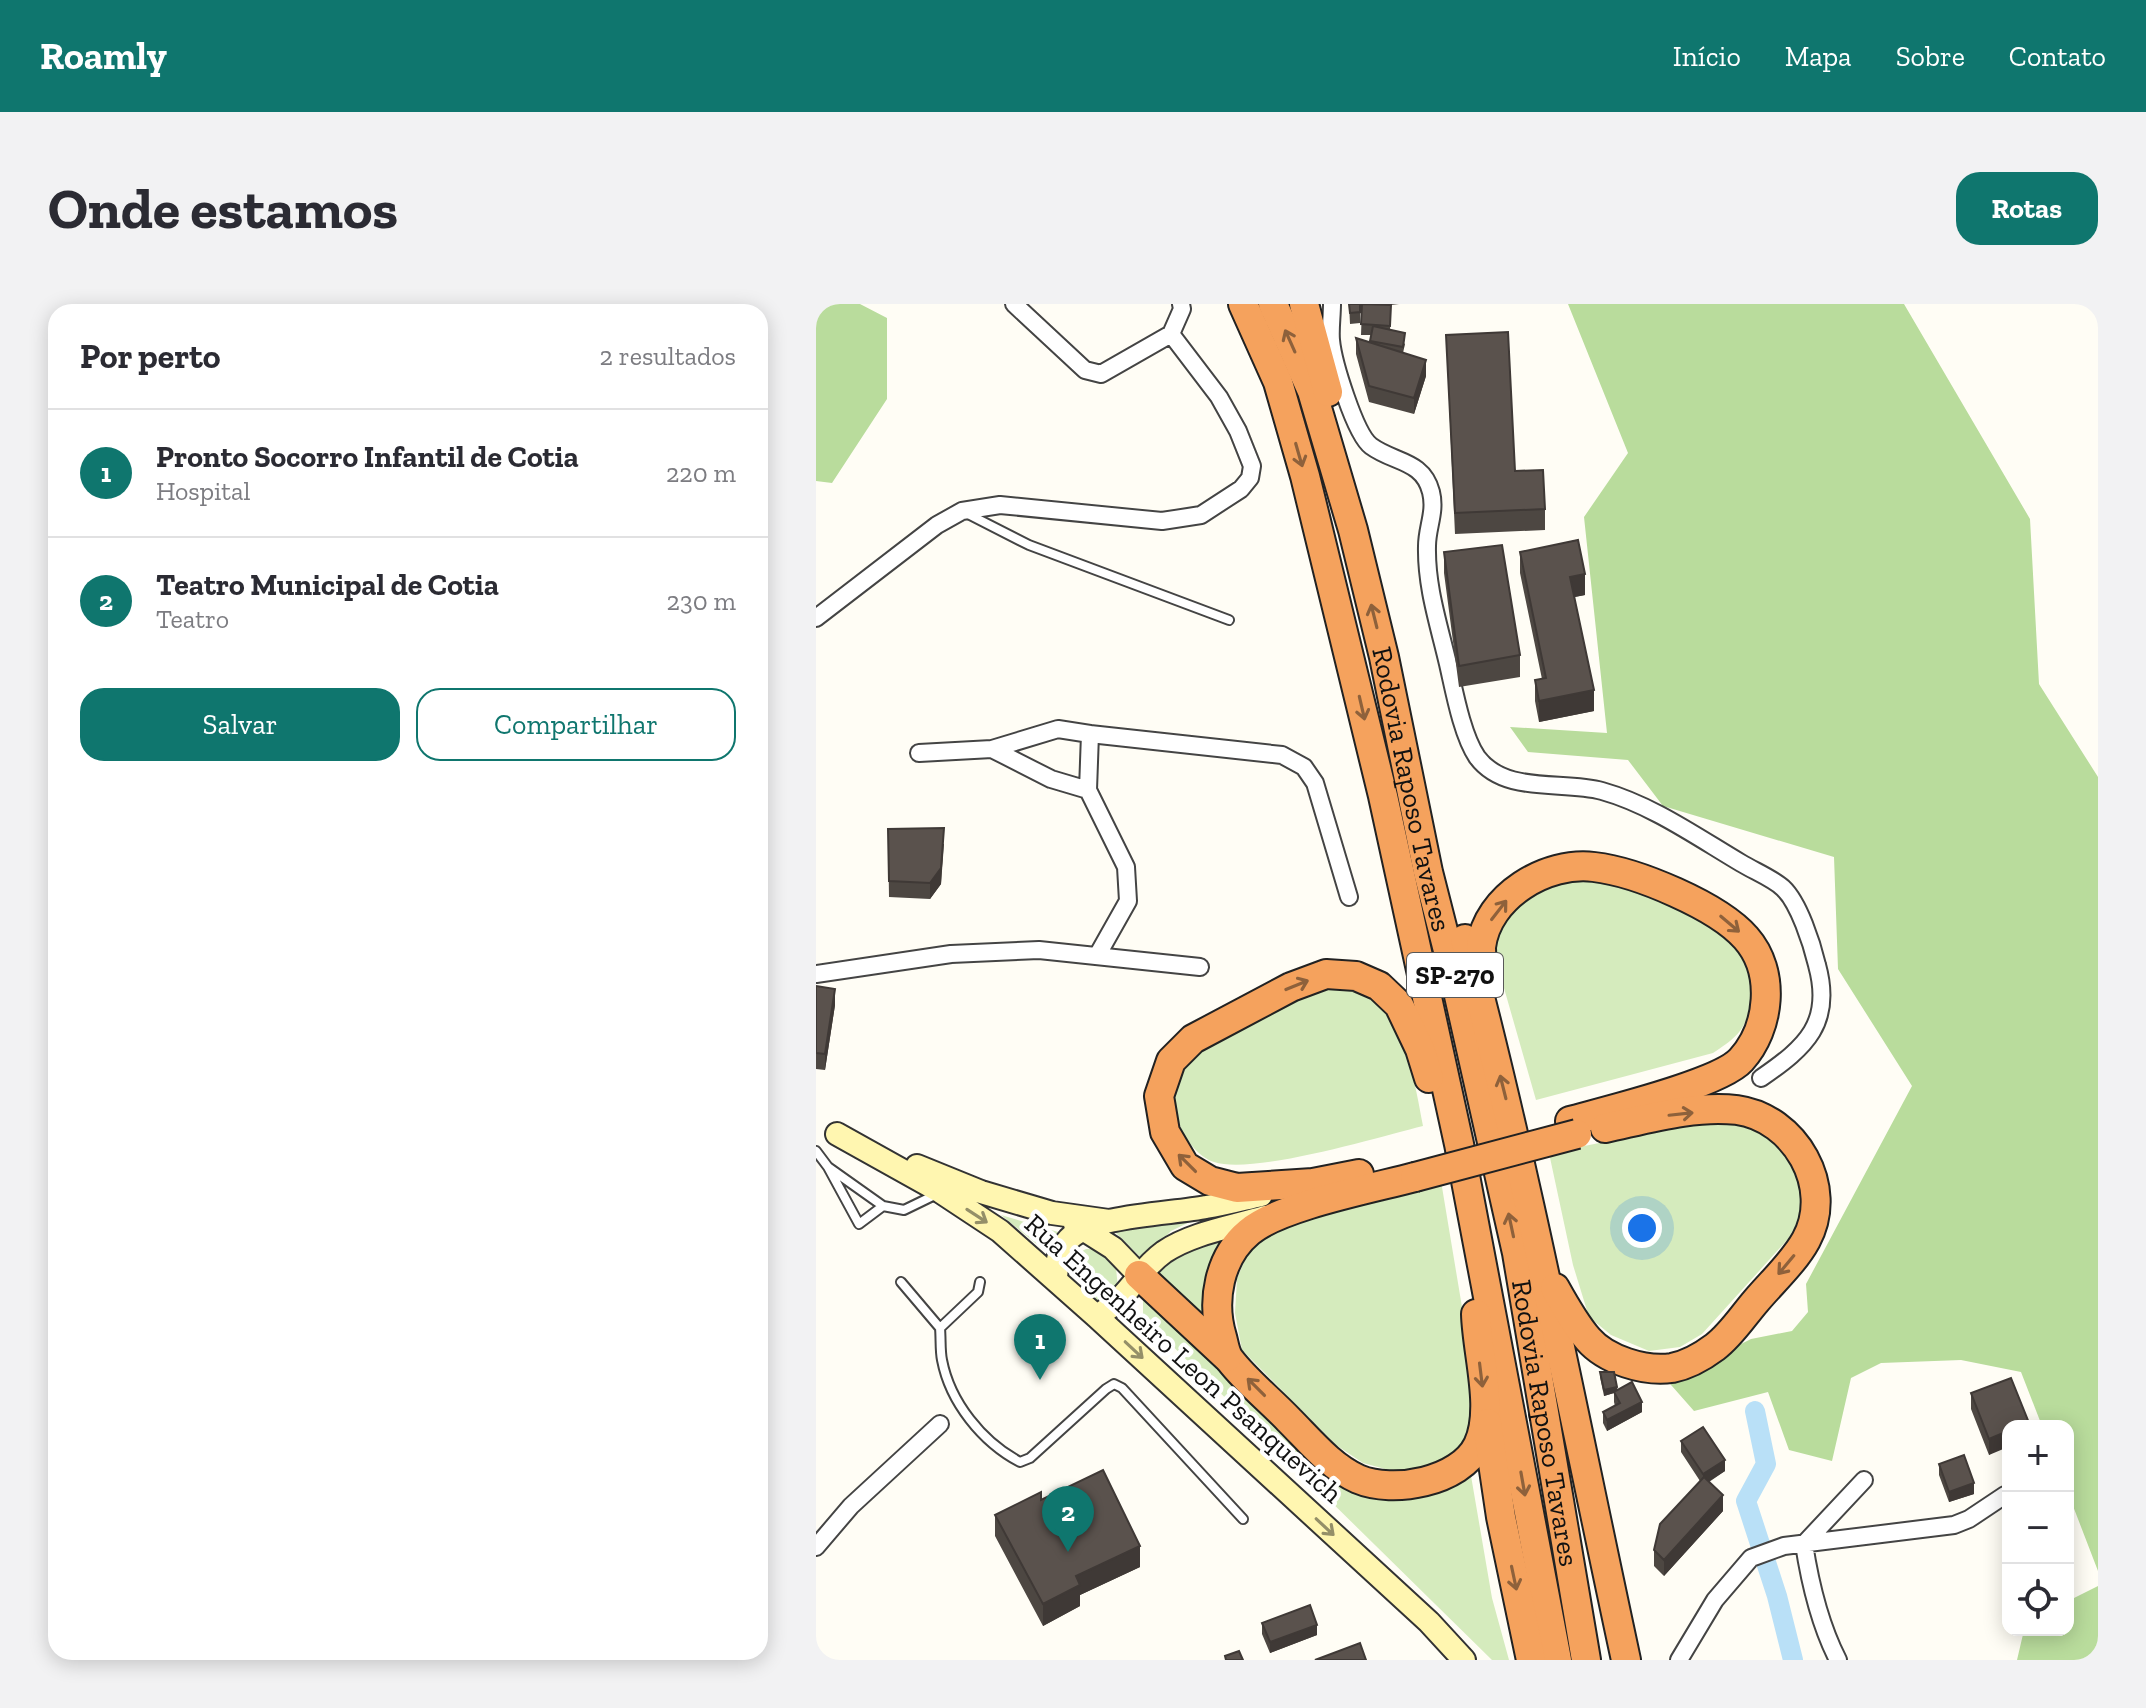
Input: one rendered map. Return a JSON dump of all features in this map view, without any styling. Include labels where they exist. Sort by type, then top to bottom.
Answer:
[{"type":"highway","name":"Rodovia Raposo Tavares","points":[[1243,304],[1278,382],[1331,575],[1459,1144],[1557,1660]]},
{"type":"highway","name":"Rodovia Raposo Tavares","points":[[1273,304],[1312,391],[1353,530],[1384,657],[1428,872],[1517,1253],[1586,1660]]},
{"type":"highway","points":[[1304,304],[1351,479],[1353,530]]},
{"type":"highway","points":[[1384,657],[1437,830],[1484,1012]]},
{"type":"highway","points":[[1228,1358],[1216,1319],[1217,1288],[1236,1246],[1251,1230],[1285,1212],[1413,1170],[1573,1128],[1705,1081],[1740,1062],[1763,1024],[1766,980],[1749,941],[1728,920],[1679,894],[1639,878],[1594,867],[1559,868],[1520,886],[1491,920],[1481,945],[1484,1012]]},
{"type":"highway","points":[[1413,1170],[1313,1183],[1237,1188],[1210,1181],[1185,1166],[1165,1132],[1159,1096],[1171,1061],[1193,1039],[1291,987],[1326,974],[1356,976],[1379,986],[1399,1005],[1459,1144]]},
{"type":"highway","name":"Rodovia Raposo Tavares","points":[[1484,1012],[1530,1199],[1560,1355]]},
{"type":"highway","points":[[1544,1267],[1570,1314],[1590,1342],[1615,1359],[1639,1366],[1671,1368],[1697,1359],[1718,1345],[1807,1239],[1815,1213],[1811,1170],[1794,1143],[1778,1126],[1760,1117],[1738,1110],[1695,1112],[1573,1128]]},
{"type":"highway","points":[[1483,1270],[1476,1304],[1477,1337],[1501,1517],[1531,1660]]},
{"type":"highway","points":[[1139,1275],[1228,1358],[1324,1455],[1359,1479],[1396,1487],[1430,1481],[1458,1466],[1477,1448],[1487,1418]]},
{"type":"highway","points":[[1560,1355],[1567,1458],[1603,1660]]},
{"type":"highway","points":[[1560,1355],[1626,1660]]},
{"type":"main road","name":"Rua Engenheiro Leon Psanquevich","points":[[816,1125],[981,1192],[1052,1213]]},
{"type":"main road","name":"Rua Engenheiro Leon Psanquevich","points":[[837,1134],[941,1192],[1000,1231],[1429,1622],[1464,1660]]},
{"type":"main road","name":"Rua Engenheiro Leon Psanquevich","points":[[1109,1221],[1207,1207],[1313,1183]]},
{"type":"main road","points":[[1096,1316],[1113,1307],[1139,1275],[1164,1252],[1190,1239],[1285,1212]]},
{"type":"main road","points":[[1052,1213],[1109,1221]]},
{"type":"main road","points":[[1052,1213],[1083,1228],[1113,1248],[1139,1275]]},
{"type":"main road","points":[[1056,1279],[1057,1256],[1069,1239],[1083,1228],[1109,1221]]},
{"type":"street","points":[[1014,304],[1085,370],[1101,374],[1171,334],[1182,309],[1181,304]]},
{"type":"street","points":[[1332,304],[1331,341],[1355,425],[1370,446],[1411,464],[1423,474],[1431,491],[1434,512],[1427,543],[1431,599],[1460,714],[1477,756],[1495,774],[1536,784],[1600,790],[1659,814],[1784,889],[1809,933],[1822,980],[1823,1005],[1813,1028],[1793,1056],[1761,1078]]},
{"type":"street","points":[[816,618],[937,525],[962,511],[1000,505],[1162,521],[1201,515],[1241,489],[1250,478],[1252,466],[1238,431],[1219,397],[1171,334]]},
{"type":"street","points":[[919,753],[992,749],[1058,729],[1282,755],[1304,767],[1315,783],[1349,897]]},
{"type":"street","points":[[1090,734],[1088,790],[1126,867],[1128,901],[1097,956]]},
{"type":"street","points":[[992,749],[1051,779],[1088,790]]},
{"type":"street","points":[[816,974],[951,954],[1039,950],[1200,967]]},
{"type":"street","points":[[816,1547],[851,1506],[940,1424]]},
{"type":"street","points":[[1804,1544],[1864,1480]]},
{"type":"street","points":[[1679,1660],[1715,1600],[1751,1558],[1784,1546],[1954,1525],[2002,1497]]},
{"type":"street","points":[[1804,1544],[1828,1640],[1838,1660]]},
{"type":"lane","points":[[962,511],[1029,545],[1229,620]]},
{"type":"lane","points":[[816,1151],[859,1224],[883,1206]]},
{"type":"lane","points":[[828,1167],[883,1206],[904,1210],[941,1192]]},
{"type":"lane","points":[[901,1282],[940,1328],[942,1360],[952,1390],[972,1422],[1001,1452],[1020,1462],[1030,1458],[1114,1384],[1122,1388],[1168,1435],[1243,1519]]},
{"type":"lane","points":[[940,1328],[978,1292],[980,1282]]},
{"type":"green space","points":[[816,304],[860,304],[887,318],[887,399],[832,483],[816,481]]},
{"type":"green space","points":[[1568,304],[1904,304],[2030,519],[2039,684],[2098,777],[2098,1571],[2074,1509],[2074,1420],[2040,1420],[2021,1372],[1961,1360],[1881,1363],[1851,1378],[1832,1461],[1789,1450],[1768,1392],[1694,1411],[1664,1377],[1707,1361],[1751,1339],[1792,1331],[1808,1312],[1806,1284],[1912,1086],[1838,969],[1834,857],[1663,806],[1628,760],[1528,752],[1510,727],[1607,733],[1584,517],[1628,453]]},
{"type":"green space","points":[[1584,873],[1690,911],[1728,932],[1743,949],[1748,962],[1750,1006],[1741,1030],[1713,1053],[1536,1100],[1494,953],[1505,917],[1549,879]]},
{"type":"green space","points":[[1325,983],[1374,995],[1395,1027],[1408,1058],[1423,1126],[1317,1153],[1257,1163],[1233,1165],[1214,1162],[1202,1156],[1188,1141],[1179,1123],[1176,1084],[1182,1069],[1192,1056],[1220,1035]]},
{"type":"green space","points":[[1740,1115],[1800,1162],[1805,1208],[1788,1239],[1702,1334],[1680,1347],[1649,1351],[1611,1335],[1589,1317],[1573,1265],[1549,1153]]},
{"type":"green space","points":[[1441,1181],[1481,1421],[1464,1447],[1437,1463],[1404,1474],[1363,1463],[1336,1445],[1242,1350],[1235,1313],[1237,1279],[1251,1244],[1289,1220]]},
{"type":"green space","points":[[1001,1215],[1065,1234],[1045,1251]]},
{"type":"green space","points":[[1202,1216],[1171,1231],[1143,1260],[1111,1228]]},
{"type":"green space","points":[[1245,1229],[1211,1330],[1155,1276],[1172,1257],[1183,1251]]},
{"type":"green space","points":[[1086,1249],[1095,1249],[1116,1268],[1118,1288],[1100,1304],[1069,1269],[1071,1257]]},
{"type":"green space","points":[[1143,1292],[1330,1476],[1470,1470],[1492,1598],[1509,1660],[1492,1660],[1143,1317]]},
{"type":"green space","points":[[2098,1586],[2098,1660],[2017,1660],[2023,1636],[2074,1636],[2074,1598]]},
{"type":"building","points":[[1349,304],[1360,304],[1360,312],[1350,313]]},
{"type":"building","points":[[1362,304],[1391,305],[1390,326],[1361,324]]},
{"type":"building","points":[[1373,326],[1405,333],[1403,347],[1370,341]]},
{"type":"building","points":[[1508,332],[1515,471],[1543,470],[1545,509],[1455,513],[1446,335]]},
{"type":"building","points":[[1356,338],[1426,360],[1414,398],[1369,386]]},
{"type":"building","points":[[1578,540],[1585,574],[1570,577],[1594,690],[1539,701],[1535,680],[1546,678],[1520,552]]},
{"type":"building","points":[[1502,545],[1520,655],[1459,666],[1444,552]]},
{"type":"building","points":[[944,828],[941,868],[930,883],[889,881],[888,829]]},
{"type":"building","points":[[816,986],[835,989],[825,1054],[816,1053]]},
{"type":"building","points":[[1600,1372],[1614,1372],[1617,1387],[1604,1390]]},
{"type":"building","points":[[2011,1378],[2028,1420],[2002,1420],[2002,1434],[1989,1439],[1971,1393]]},
{"type":"building","points":[[1632,1382],[1642,1402],[1607,1420],[1603,1412],[1620,1403],[1614,1392]]},
{"type":"building","points":[[1703,1427],[1725,1460],[1703,1474],[1681,1441]]},
{"type":"building","points":[[1964,1455],[1974,1483],[1949,1492],[1939,1464]]},
{"type":"building","points":[[1103,1470],[1140,1546],[1076,1576],[1080,1585],[1043,1604],[995,1515],[1041,1492],[1041,1500]]},
{"type":"building","points":[[1704,1477],[1723,1495],[1664,1560],[1654,1550],[1660,1524]]},
{"type":"building","points":[[1310,1605],[1317,1625],[1270,1642],[1262,1623]]},
{"type":"building","points":[[1360,1643],[1366,1660],[1315,1660]]},
{"type":"building","points":[[1239,1651],[1243,1660],[1226,1660],[1225,1656]]},
{"type":"waterway","points":[[1755,1411],[1766,1464],[1746,1501],[1777,1596],[1793,1660]]},
{"type":"place","name":"Pronto Socorro Infantil de Cotia","points":[[1040,1380]]},
{"type":"place","name":"Teatro Municipal de Cotia","points":[[1068,1552]]}]
